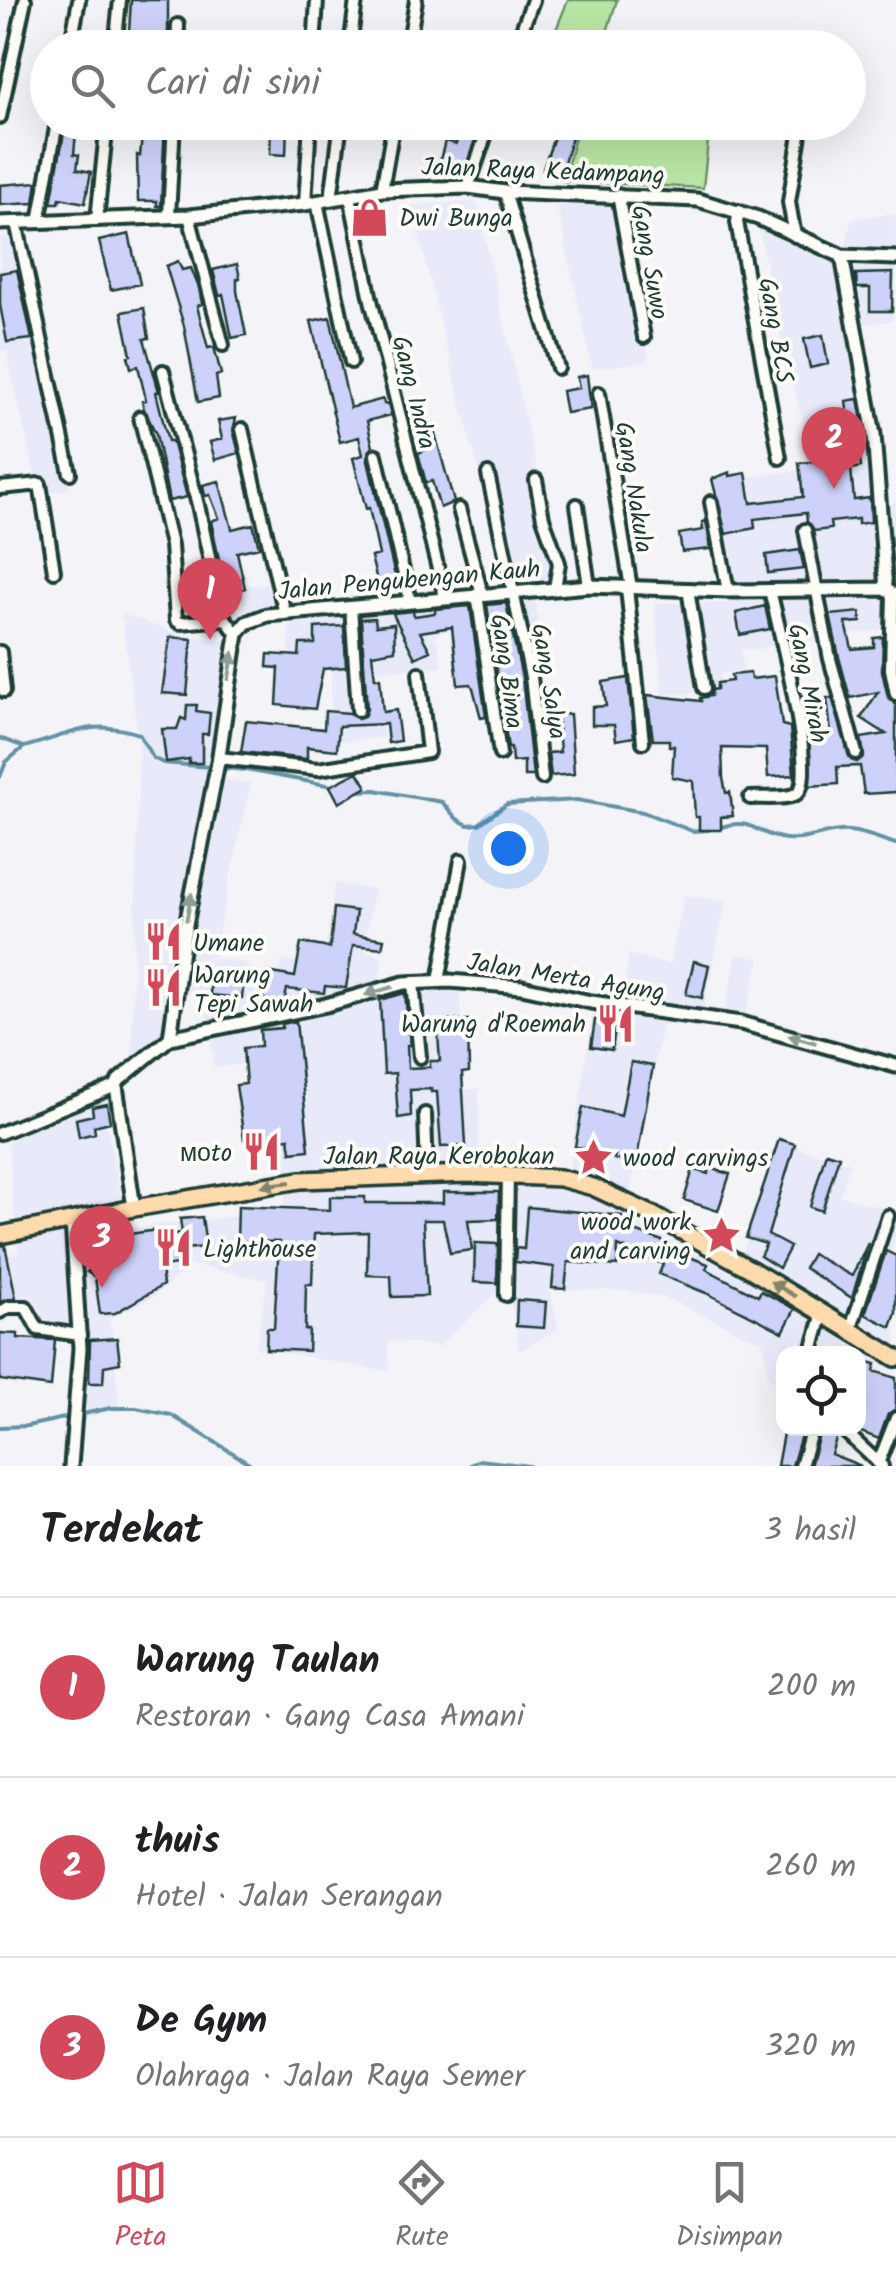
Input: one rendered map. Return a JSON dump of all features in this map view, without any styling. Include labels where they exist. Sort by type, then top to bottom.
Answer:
[{"type":"main road","name":"Jalan Raya Kerobokan","points":[[0,1235],[300,1180],[508,1174],[578,1182],[613,1195],[750,1269],[896,1358]]},
{"type":"street","points":[[0,116],[25,0]]},
{"type":"street","points":[[73,30],[79,0]]},
{"type":"street","points":[[117,30],[120,0]]},
{"type":"street","points":[[315,30],[317,0]]},
{"type":"street","points":[[352,30],[356,0]]},
{"type":"street","points":[[411,30],[416,0]]},
{"type":"street","points":[[522,30],[533,0]]},
{"type":"street","points":[[178,26],[178,30]]},
{"type":"street","points":[[39,222],[54,140]]},
{"type":"street","points":[[97,220],[105,140]]},
{"type":"street","points":[[169,216],[173,140]]},
{"type":"street","points":[[310,140],[311,203],[351,362]]},
{"type":"street","points":[[332,199],[339,140]]},
{"type":"street","points":[[382,190],[391,140]]},
{"type":"street","points":[[468,186],[484,140]]},
{"type":"street","points":[[795,236],[789,202],[799,140]]},
{"type":"street","name":"Jalan Raya Kedampang","points":[[0,223],[190,216],[311,203],[382,190],[468,186],[505,192],[698,200],[739,211],[842,256],[896,258]]},
{"type":"street","points":[[505,192],[558,368]]},
{"type":"street","name":"Gang Suwo","points":[[618,195],[644,337]]},
{"type":"street","name":"Gang Indra","points":[[350,196],[371,300],[445,597]]},
{"type":"street","name":"Gang BCS","points":[[739,211],[737,222],[780,458]]},
{"type":"street","points":[[190,216],[223,345]]},
{"type":"street","points":[[16,222],[70,473]]},
{"type":"street","points":[[842,256],[874,434],[892,593],[891,669],[896,694]]},
{"type":"street","points":[[0,1133],[116,1086],[170,1038],[184,935],[216,776],[237,634],[225,619],[163,371]]},
{"type":"street","name":"Gang Nakula","points":[[599,393],[629,588],[643,742]]},
{"type":"street","points":[[140,416],[171,545],[176,620],[180,624],[225,619]]},
{"type":"street","points":[[242,429],[285,614]]},
{"type":"street","points":[[376,455],[410,600]]},
{"type":"street","name":"Gang Salya","points":[[488,474],[531,676],[542,778]]},
{"type":"street","points":[[536,480],[543,518],[560,563],[555,589]]},
{"type":"street","points":[[0,488],[40,484],[54,571]]},
{"type":"street","points":[[711,502],[728,590]]},
{"type":"street","points":[[577,504],[589,586]]},
{"type":"street","name":"Gang Bima","points":[[460,509],[480,594],[500,754]]},
{"type":"street","points":[[806,530],[816,590],[856,754]]},
{"type":"street","name":"Jalan Pengubengan Kauh","points":[[237,634],[256,617],[589,586],[892,593]]},
{"type":"street","points":[[688,590],[704,688]]},
{"type":"street","name":"Gang Mirah","points":[[750,798],[794,795],[803,781],[801,733],[770,590]]},
{"type":"street","points":[[351,607],[358,710]]},
{"type":"street","points":[[0,652],[4,691]]},
{"type":"street","points":[[218,760],[318,768],[428,752],[419,672]]},
{"type":"street","points":[[439,981],[461,860]]},
{"type":"street","name":"Jalan Merta Agung","points":[[170,1038],[413,982],[439,981],[522,987],[592,1002],[741,1023],[896,1066]]},
{"type":"street","points":[[413,982],[420,1057]]},
{"type":"street","points":[[116,1086],[134,1208]]},
{"type":"street","points":[[424,1114],[427,1175]]},
{"type":"street","points":[[506,1295],[508,1174]]},
{"type":"street","points":[[850,1331],[888,1216]]},
{"type":"street","points":[[70,1466],[78,1404],[80,1334],[72,1221]]},
{"type":"street","points":[[0,1312],[19,1306],[29,1310],[38,1328],[80,1334]]},
{"type":"street","points":[[813,1346],[823,1313]]},
{"type":"street","points":[[849,1436],[880,1465],[896,1418]]},
{"type":"street","points":[[801,1466],[810,1436]]},
{"type":"shaded area","points":[[477,201],[562,582],[514,587],[471,443],[411,205]]},
{"type":"shaded area","points":[[557,204],[619,206],[649,361],[592,369]]},
{"type":"shaded area","points":[[896,213],[893,321],[855,325],[879,503],[896,503],[896,635],[886,629],[741,651],[744,670],[720,674],[722,691],[663,695],[654,603],[728,603],[714,482],[815,468],[780,335],[758,226],[843,260],[851,219]]},
{"type":"shaded area","points":[[0,236],[14,236],[71,489],[39,494],[6,351],[0,351]]},
{"type":"shaded area","points":[[308,581],[317,619],[536,600],[542,657],[527,666],[517,618],[436,633],[442,667],[371,671],[385,738],[331,742],[331,669],[288,671],[289,621],[246,621],[240,586]]},
{"type":"shaded area","points":[[121,613],[181,635],[228,640],[217,778],[251,783],[213,958],[249,963],[246,985],[279,988],[281,960],[323,965],[335,883],[374,889],[364,950],[383,957],[377,1001],[396,994],[460,989],[464,1089],[479,1089],[479,1158],[568,1172],[594,1010],[623,1016],[628,954],[670,964],[684,896],[726,901],[700,1026],[662,1025],[626,1216],[736,1275],[776,1141],[851,1163],[840,1195],[896,1212],[896,1237],[889,1258],[896,1261],[896,1372],[866,1355],[866,1346],[776,1346],[776,1380],[769,1380],[763,1343],[663,1297],[626,1291],[550,1289],[559,1329],[519,1351],[508,1281],[440,1346],[388,1341],[389,1372],[256,1348],[267,1280],[191,1265],[152,1298],[110,1318],[120,1407],[83,1419],[75,1333],[40,1341],[21,1298],[0,1302],[0,1257],[18,1253],[8,1142],[100,1090],[127,1228],[286,1211],[273,1034],[256,1036],[259,1062],[214,1068],[205,995],[170,992],[160,1053],[131,1072],[139,743]]},
{"type":"shaded area","points":[[737,953],[760,959],[741,1034],[721,1029]]},
{"type":"green space","points":[[568,0],[617,0],[608,30],[556,30]]},
{"type":"green space","points":[[574,140],[708,140],[703,188],[563,181]]},
{"type":"building","points":[[131,0],[168,0],[168,30],[129,30]]},
{"type":"building","points":[[63,140],[75,140],[77,169],[91,172],[85,203],[60,198],[59,203],[51,203]]},
{"type":"building","points":[[142,140],[164,140],[161,206],[157,206],[157,201],[138,201],[137,155],[140,156]]},
{"type":"building","points":[[270,140],[286,140],[286,155],[270,154]]},
{"type":"building","points":[[457,140],[475,140],[463,175],[438,168],[445,141],[456,144]]},
{"type":"building","points":[[553,140],[571,140],[560,175],[543,169]]},
{"type":"building","points":[[37,182],[34,203],[0,205],[0,185]]},
{"type":"building","points":[[129,234],[140,284],[111,290],[99,241]]},
{"type":"building","points":[[178,261],[182,270],[191,268],[199,288],[202,304],[197,306],[208,348],[214,347],[221,374],[216,376],[219,398],[198,402],[184,326],[166,266]]},
{"type":"building","points":[[237,264],[237,291],[246,335],[232,338],[223,294],[219,295],[213,270]]},
{"type":"building","points":[[17,270],[32,339],[7,342],[0,305],[0,273]]},
{"type":"building","points":[[893,273],[892,311],[870,311],[870,288],[857,288],[856,274]]},
{"type":"building","points":[[144,308],[149,338],[144,339],[156,392],[187,497],[169,501],[156,434],[142,401],[146,400],[138,366],[131,368],[128,356],[131,355],[122,312]]},
{"type":"building","points":[[330,317],[350,408],[383,399],[391,415],[367,421],[373,447],[367,457],[396,580],[378,585],[371,557],[379,555],[353,458],[363,455],[359,437],[340,442],[311,321]]},
{"type":"building","points":[[823,335],[828,364],[810,368],[804,339]]},
{"type":"building","points":[[587,375],[591,409],[566,413],[562,391],[579,388],[577,377]]},
{"type":"building","points":[[858,399],[864,431],[857,432],[861,467],[851,469],[854,500],[870,498],[871,522],[830,522],[831,529],[814,531],[806,513],[754,519],[755,528],[726,534],[712,479],[730,472],[730,476],[746,473],[751,503],[803,497],[799,463],[822,461],[816,423],[848,417],[846,401]]},
{"type":"building","points":[[236,418],[233,430],[239,453],[215,460],[210,442],[222,439],[218,421]]},
{"type":"building","points":[[432,423],[454,502],[440,508],[432,481],[426,483],[418,453],[426,450],[419,427]]},
{"type":"building","points":[[219,481],[232,529],[253,524],[259,547],[237,552],[245,588],[226,593],[211,521],[219,518],[203,485]]},
{"type":"building","points":[[706,521],[711,549],[682,552],[679,534],[703,530],[702,522]]},
{"type":"building","points":[[800,550],[804,569],[768,573],[766,555]]},
{"type":"building","points":[[506,603],[522,678],[533,776],[524,776],[524,761],[512,762],[508,748],[487,605]]},
{"type":"building","points":[[470,606],[486,717],[481,718],[471,684],[458,685],[452,627],[420,632],[430,651],[415,658],[393,613],[413,611],[414,616],[435,613],[435,609]]},
{"type":"building","points":[[765,606],[770,629],[740,635],[736,613]]},
{"type":"building","points":[[860,612],[861,622],[846,623],[852,649],[874,647],[874,638],[883,637],[882,671],[888,697],[896,705],[896,792],[864,794],[860,766],[837,767],[838,784],[810,786],[809,736],[831,733],[827,698],[832,698],[851,760],[857,762],[864,756],[861,738],[886,734],[861,718],[878,692],[850,698],[830,615]]},
{"type":"building","points":[[375,618],[376,626],[394,624],[395,650],[372,654],[375,678],[380,678],[383,712],[396,710],[400,741],[388,743],[386,724],[339,726],[337,750],[307,747],[307,759],[241,752],[246,721],[324,729],[325,711],[364,717],[367,709],[361,619]]},
{"type":"building","points":[[344,626],[346,667],[323,669],[315,709],[277,705],[279,668],[267,667],[268,654],[299,656],[300,644],[315,644],[315,628]]},
{"type":"building","points":[[170,637],[192,639],[187,695],[162,693]]},
{"type":"building","points":[[750,673],[751,679],[775,676],[782,725],[790,727],[794,775],[768,777],[766,749],[722,748],[723,778],[726,793],[730,792],[733,816],[721,817],[721,830],[699,830],[693,781],[672,777],[674,746],[669,746],[669,740],[653,740],[647,695],[701,701],[700,698],[711,696],[717,683],[732,681],[731,675]]},
{"type":"building","points":[[628,678],[634,737],[616,740],[614,725],[592,725],[592,707],[606,706],[603,682]]},
{"type":"building","points":[[187,705],[197,705],[196,711],[210,713],[208,734],[202,734],[202,763],[189,763],[189,759],[166,762],[162,729],[177,729],[181,718],[186,720]]},
{"type":"building","points":[[570,714],[574,774],[551,776],[548,753],[560,752],[557,715]]},
{"type":"building","points":[[358,772],[367,787],[339,803],[330,786]]},
{"type":"building","points":[[334,908],[356,911],[353,934],[384,939],[382,948],[353,945],[346,988],[325,986],[324,993],[287,989],[284,1003],[262,999],[267,972],[295,977],[301,943],[330,948]]},
{"type":"building","points":[[694,961],[709,965],[702,998],[686,994]]},
{"type":"building","points":[[232,970],[245,972],[242,998],[210,995],[211,979],[231,982]]},
{"type":"building","points":[[405,993],[408,1068],[430,1067],[430,1061],[440,1061],[437,1021],[468,1020],[469,1072],[462,1073],[466,1146],[441,1147],[437,1092],[431,1089],[410,1090],[411,1116],[398,1118],[395,1073],[384,1074],[380,1000]]},
{"type":"building","points":[[595,1020],[616,1023],[612,1050],[591,1047]]},
{"type":"building","points":[[296,1021],[309,1150],[291,1152],[289,1138],[273,1140],[273,1135],[244,1139],[236,1085],[246,1084],[243,1048],[261,1046],[260,1030],[282,1028],[282,1024]]},
{"type":"building","points":[[631,1062],[653,1066],[636,1164],[575,1146],[583,1107],[621,1116]]},
{"type":"building","points":[[107,1104],[110,1122],[94,1126],[95,1133],[79,1137],[76,1119],[93,1115],[92,1107]]},
{"type":"building","points":[[779,1139],[795,1144],[768,1235],[790,1247],[779,1268],[760,1256],[766,1244],[746,1238]]},
{"type":"building","points":[[826,1152],[839,1156],[822,1211],[810,1207]]},
{"type":"building","points":[[710,1168],[730,1174],[718,1211],[684,1200],[693,1169],[708,1174]]},
{"type":"building","points":[[443,1192],[499,1192],[498,1219],[468,1220],[472,1250],[450,1253],[443,1220],[423,1220],[427,1296],[392,1297],[391,1276],[367,1275],[368,1232],[314,1234],[312,1284],[306,1284],[308,1351],[266,1349],[267,1328],[274,1328],[279,1242],[237,1241],[238,1206],[330,1210],[330,1197],[365,1197],[365,1203],[443,1203]]},
{"type":"building","points":[[527,1207],[622,1216],[621,1226],[668,1243],[666,1248],[708,1264],[706,1269],[758,1296],[761,1291],[795,1309],[783,1332],[659,1274],[663,1264],[618,1246],[617,1266],[568,1262],[565,1289],[552,1288],[554,1267],[515,1262],[516,1248],[524,1249]]},
{"type":"building","points":[[202,1217],[206,1247],[184,1249],[186,1264],[161,1267],[163,1285],[115,1313],[100,1314],[95,1277],[87,1272],[130,1234],[157,1230],[157,1236],[182,1233],[180,1219]]},
{"type":"building","points":[[475,1243],[498,1244],[497,1283],[474,1282]]},
{"type":"building","points":[[868,1243],[852,1298],[804,1268],[812,1254],[852,1276]]},
{"type":"building","points":[[5,1245],[16,1298],[0,1302],[0,1246]]},
{"type":"building","points":[[886,1251],[896,1256],[896,1313],[891,1327],[865,1314]]},
{"type":"building","points":[[517,1300],[546,1302],[544,1328],[516,1326]]},
{"type":"building","points":[[0,1333],[55,1340],[51,1387],[0,1380]]},
{"type":"building","points":[[117,1338],[120,1363],[104,1366],[103,1383],[89,1383],[90,1340]]},
{"type":"building","points":[[866,1361],[876,1364],[874,1371],[896,1378],[896,1409],[888,1414],[879,1439],[866,1434]]},
{"type":"building","points":[[783,1436],[801,1436],[792,1466],[777,1466]]},
{"type":"building","points":[[819,1436],[837,1436],[831,1454],[861,1466],[810,1466]]},
{"type":"waterway","points":[[0,738],[24,747],[80,730],[122,729],[139,734],[153,758],[163,763],[246,770],[332,786]]},
{"type":"waterway","points":[[0,777],[6,762],[24,747]]},
{"type":"waterway","points":[[356,791],[375,790],[442,802],[468,825],[479,824],[507,804],[577,800],[643,812],[692,831],[709,830]]},
{"type":"waterway","points":[[718,828],[747,825],[775,837],[794,839],[849,831],[896,844]]},
{"type":"waterway","points":[[0,1427],[27,1426],[111,1408],[136,1408],[171,1415],[254,1466]]},
{"type":"waterway","points":[[469,1466],[480,1460],[529,1466]]},
{"type":"place","name":"Dwi Bunga","points":[[369,217]]},
{"type":"place","name":"thuis","points":[[834,489]]},
{"type":"place","name":"Warung Taulan","points":[[210,640]]},
{"type":"place","name":"Umane","points":[[163,942]]},
{"type":"place","name":"Warung Tepi Sawah","points":[[164,988]]},
{"type":"place","name":"Warung d'Roemah","points":[[616,1023]]},
{"type":"place","name":"моto","points":[[262,1152]]},
{"type":"place","name":"wood carvings","points":[[593,1157]]},
{"type":"place","name":"wood work and carving","points":[[721,1235]]},
{"type":"place","name":"Lighthouse","points":[[173,1248]]},
{"type":"place","name":"De Gym","points":[[102,1288]]}]
